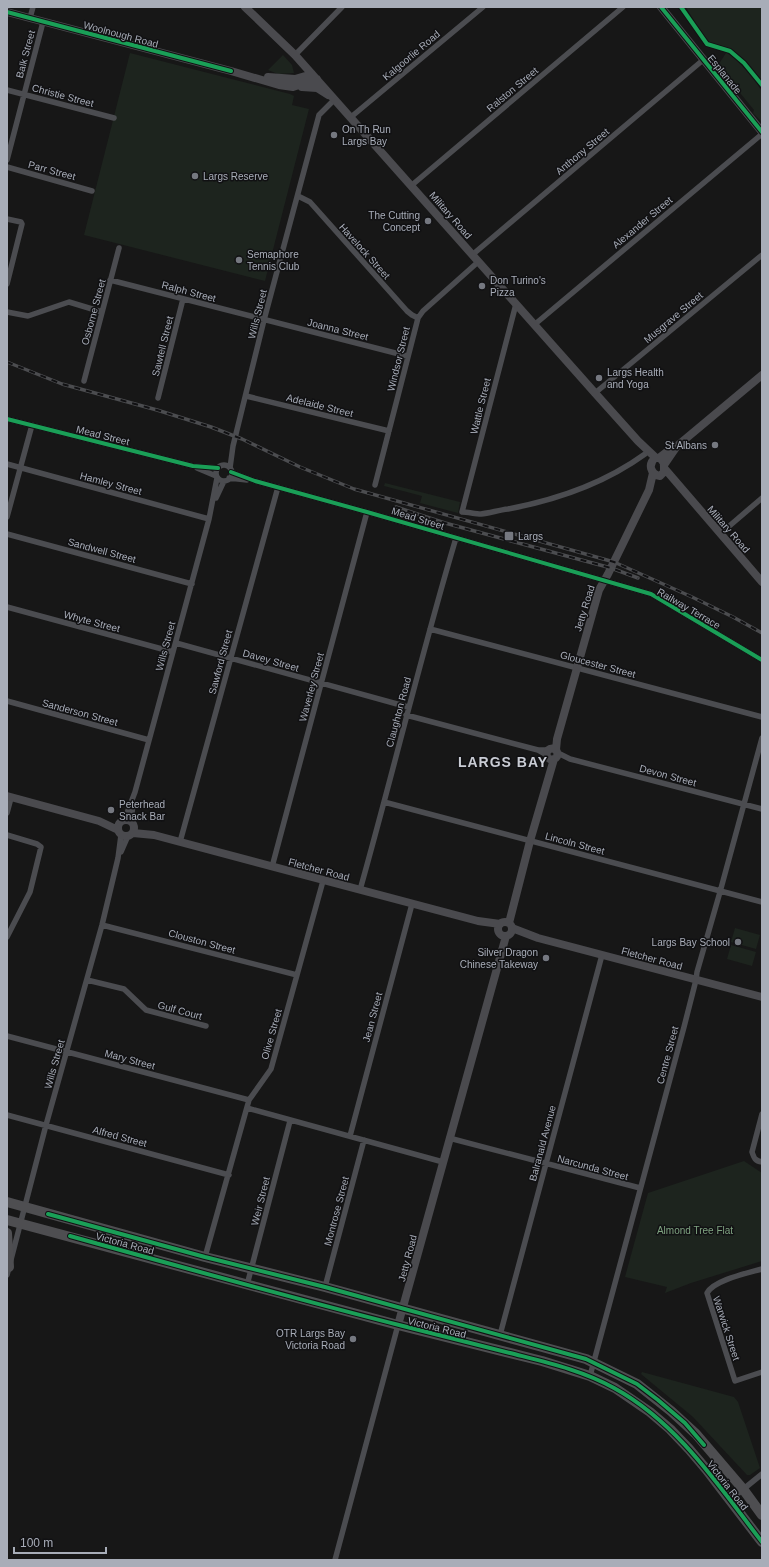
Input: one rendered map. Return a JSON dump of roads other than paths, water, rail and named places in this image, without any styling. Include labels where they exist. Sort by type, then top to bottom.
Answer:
[{"type":"highway","name":"Victoria Road","points":[[7,1202],[206,1257],[325,1287],[403,1310],[568,1354],[594,1363],[636,1384],[671,1411],[696,1434],[762,1515]]},
{"type":"highway","name":"Victoria Road","points":[[7,1220],[398,1325],[542,1361],[590,1376],[615,1388],[650,1412],[670,1429],[689,1449],[762,1542]]},
{"type":"highway","points":[[7,1233],[8,1271]]},
{"type":"street","points":[[30,18],[33,7]]},
{"type":"street","name":"Military Road","points":[[245,7],[315,76],[478,262],[655,460]]},
{"type":"street","points":[[295,55],[342,7]]},
{"type":"street","name":"Kalgoorlie Road","points":[[352,117],[483,7]]},
{"type":"street","name":"Ralston Street","points":[[412,185],[623,7]]},
{"type":"street","name":"Esplanade","points":[[661,7],[762,133]]},
{"type":"street","name":"Woolnough Road","points":[[7,12],[231,71],[278,85],[293,87],[315,76]]},
{"type":"street","name":"Balk Street","points":[[7,160],[43,22]]},
{"type":"street","name":"Anthony Street","points":[[472,255],[703,60]]},
{"type":"street","name":"Woolnough Road","points":[[231,71],[284,79],[315,76]]},
{"type":"street","points":[[293,87],[317,88],[335,99]]},
{"type":"street","name":"Christie Street","points":[[7,90],[114,118]]},
{"type":"street","name":"Wills Street","points":[[213,505],[230,470],[233,446],[264,320],[320,115],[335,99]]},
{"type":"street","name":"Alexander Street","points":[[534,325],[762,133]]},
{"type":"street","name":"Parr Street","points":[[7,168],[92,191]]},
{"type":"street","name":"Havelock Street","points":[[298,196],[310,202],[407,311],[418,318]]},
{"type":"street","points":[[7,219],[21,222],[22,224],[7,284]]},
{"type":"street","name":"Osborne Street","points":[[84,381],[119,248]]},
{"type":"street","name":"Musgrave Street","points":[[595,393],[762,255]]},
{"type":"street","name":"Windsor Street","points":[[375,485],[418,318],[423,311],[478,262]]},
{"type":"street","name":"Ralph Street","points":[[110,280],[264,320]]},
{"type":"street","name":"Sawtell Street","points":[[158,398],[183,299]]},
{"type":"street","points":[[7,312],[28,316],[69,302],[102,312]]},
{"type":"street","name":"Wattle Street","points":[[516,304],[462,512],[480,514],[518,507],[563,495],[602,478],[635,461],[644,454]]},
{"type":"street","name":"Joanna Street","points":[[264,320],[407,356]]},
{"type":"street","name":"Jetty Road","points":[[655,460],[677,446],[762,375]]},
{"type":"street","name":"Adelaide Street","points":[[246,396],[389,431]]},
{"type":"street","name":"Mead Street","points":[[7,419],[193,466],[226,480],[255,481]]},
{"type":"street","points":[[7,518],[32,425]]},
{"type":"street","name":"Military Road","points":[[638,441],[644,454],[655,460],[662,460],[661,472],[681,489],[762,582]]},
{"type":"street","name":"Wills Street","points":[[8,1271],[46,1125],[102,925],[135,792],[213,505],[217,477],[233,446]]},
{"type":"street","name":"Jetty Road","points":[[335,1560],[498,961],[505,929],[515,899],[549,773],[552,754],[578,668],[596,599],[649,490],[677,446]]},
{"type":"street","points":[[655,460],[651,468],[661,472]]},
{"type":"street","name":"Hamley Street","points":[[7,464],[209,519]]},
{"type":"street","name":"Mead Street","points":[[193,466],[221,467],[255,481],[576,572],[592,575],[604,580]]},
{"type":"street","name":"Sawford Street","points":[[180,842],[278,487]]},
{"type":"street","points":[[720,534],[762,498]]},
{"type":"street","name":"Waverley Street","points":[[272,867],[368,512]]},
{"type":"street","name":"Sandwell Street","points":[[7,534],[192,584]]},
{"type":"street","name":"Claughton Road","points":[[360,890],[408,707],[456,538]]},
{"type":"street","name":"Railway Terrace","points":[[604,580],[651,594],[762,660]]},
{"type":"street","name":"Whyte Street","points":[[7,607],[173,652]]},
{"type":"street","name":"Gloucester Street","points":[[430,629],[762,716]]},
{"type":"street","name":"Davey Street","points":[[176,643],[408,707]]},
{"type":"street","name":"Sanderson Street","points":[[7,702],[149,740]]},
{"type":"street","name":"Devon Street","points":[[406,715],[762,810]]},
{"type":"street","name":"Centre Street","points":[[590,1376],[684,1027],[696,980],[696,974],[762,738]]},
{"type":"street","points":[[7,814],[9,797]]},
{"type":"street","name":"Fletcher Road","points":[[9,797],[762,998]]},
{"type":"street","name":"Lincoln Street","points":[[384,802],[762,902]]},
{"type":"street","points":[[7,835],[41,846],[30,892],[7,937]]},
{"type":"street","name":"Olive Street","points":[[206,1257],[249,1100],[271,1069],[323,881]]},
{"type":"street","name":"Jean Street","points":[[350,1136],[412,904]]},
{"type":"street","name":"Clouston Street","points":[[102,925],[297,976]]},
{"type":"street","name":"Balranald Avenue","points":[[500,1335],[602,956]]},
{"type":"street","name":"Gulf Court","points":[[87,980],[124,989],[146,1010],[206,1026]]},
{"type":"street","name":"Mary Street","points":[[7,1036],[249,1100]]},
{"type":"street","points":[[247,1108],[443,1162]]},
{"type":"street","points":[[762,1114],[752,1152],[753,1157],[757,1161],[762,1162]]},
{"type":"street","name":"Alfred Street","points":[[7,1115],[229,1175]]},
{"type":"street","name":"Weir Street","points":[[247,1285],[290,1121]]},
{"type":"street","name":"Narcunda Street","points":[[449,1138],[640,1188]]},
{"type":"street","name":"Montrose Street","points":[[325,1287],[364,1140]]},
{"type":"street","name":"Warwick Street","points":[[762,1268],[716,1284],[709,1288],[707,1293],[735,1381],[762,1372]]},
{"type":"street","points":[[730,1500],[762,1474]]},
{"type":"railway","points":[[7,362],[62,384],[157,410],[211,427],[242,439],[300,467],[354,489],[614,562],[692,597],[762,633]]},
{"type":"railway","points":[[396,507],[445,523],[611,568],[638,578]]},
{"type":"place","name":"On Th Run Largs Bay","points":[[334,135]]},
{"type":"place","name":"Largs Reserve","points":[[195,176]]},
{"type":"place","name":"The Cutting Concept","points":[[428,221]]},
{"type":"place","name":"Semaphore Tennis Club","points":[[239,260]]},
{"type":"place","name":"Don Turino's Pizza","points":[[482,286]]},
{"type":"place","name":"Largs Health and Yoga","points":[[599,378]]},
{"type":"place","name":"St Albans","points":[[715,445]]},
{"type":"place","name":"Largs","points":[[509,536]]},
{"type":"place","name":"Peterhead Snack Bar","points":[[111,810]]},
{"type":"place","name":"Largs Bay School","points":[[738,942]]},
{"type":"place","name":"Silver Dragon Chinese Takeway","points":[[546,958]]},
{"type":"place","name":"OTR Largs Bay Victoria Road","points":[[353,1339]]},
{"type":"district","name":"LARGS BAY","points":[[503,762]]},
{"type":"park label","name":"Almond Tree Flat","points":[[695,1230]]}]
